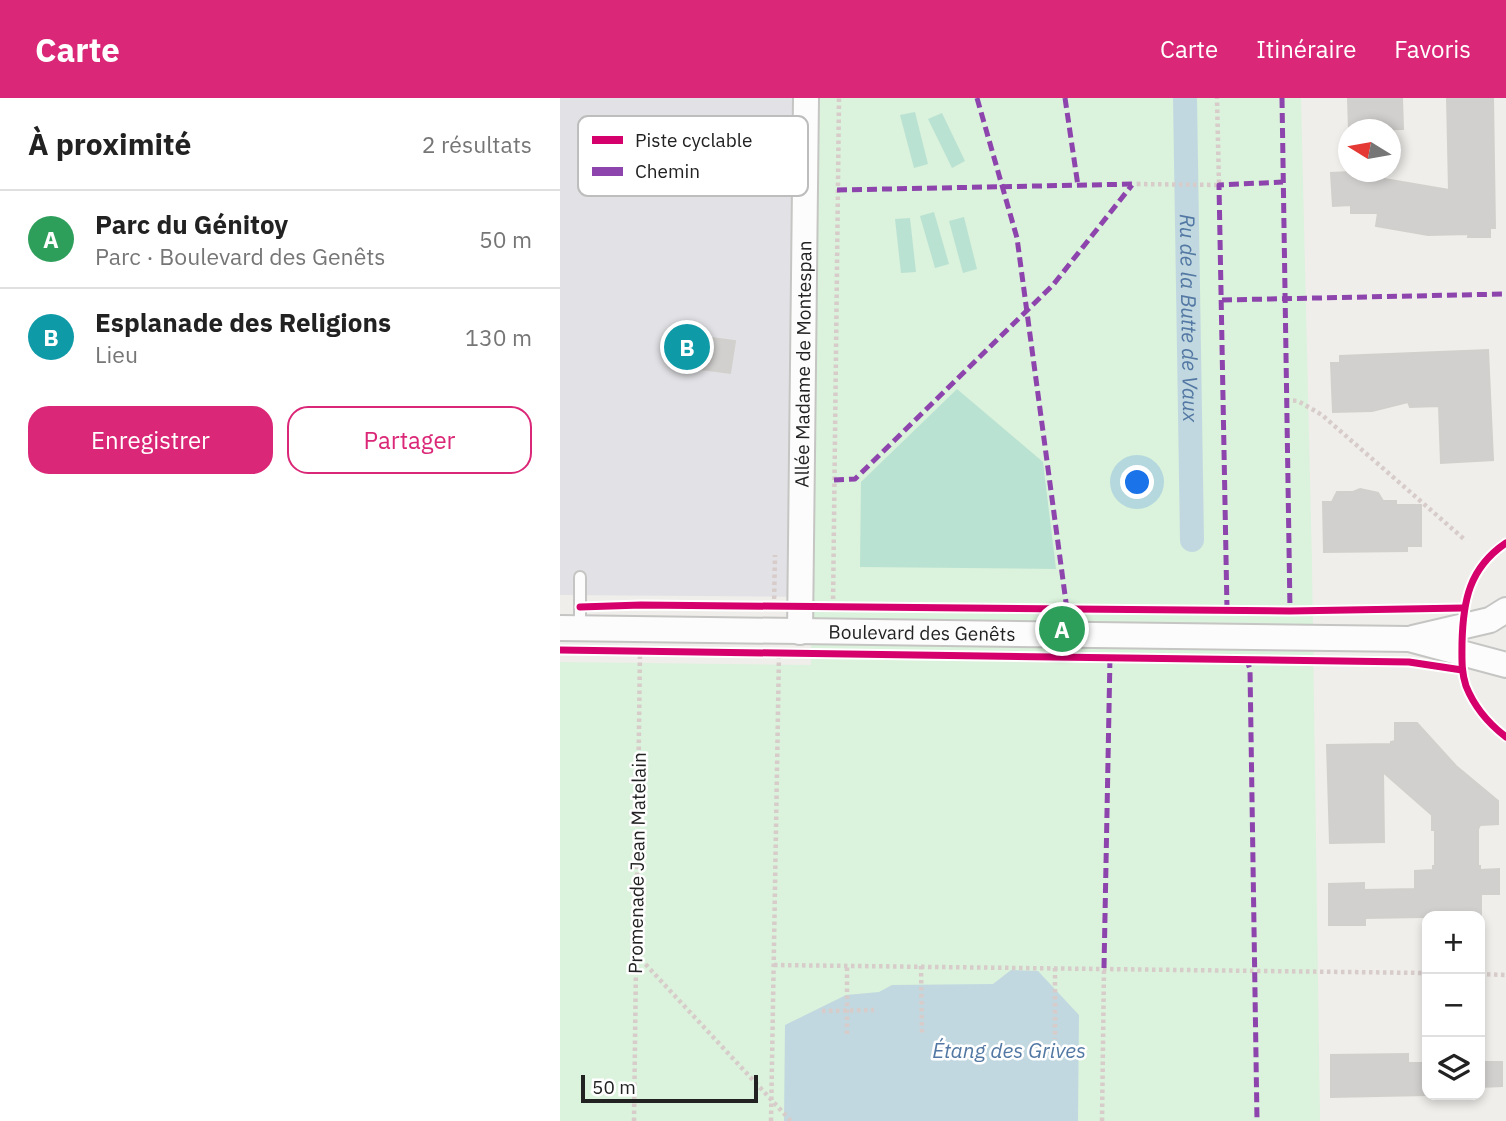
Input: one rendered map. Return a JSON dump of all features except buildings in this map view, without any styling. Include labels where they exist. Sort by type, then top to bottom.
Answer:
[{"type":"street","name":"Allée Madame de Montespan","points":[[806,98],[806,116]]},
{"type":"street","name":"Allée Madame de Montespan","points":[[800,632],[805,196]]},
{"type":"street","name":"Boulevard des Genêts","points":[[570,629],[1409,639],[1490,620],[1506,610]]},
{"type":"street","name":"Boulevard des Genêts","points":[[1409,639],[1506,665]]},
{"type":"lane","points":[[570,629],[580,577]]},
{"type":"path","points":[[833,606],[839,98]]},
{"type":"path","points":[[1137,184],[1219,185],[1217,98]]},
{"type":"path","points":[[1286,400],[1298,401],[1322,415],[1464,539]]},
{"type":"path","points":[[771,1121],[779,653]]},
{"type":"path","points":[[636,954],[791,1121]]},
{"type":"path","points":[[774,965],[1422,974]]},
{"type":"path","points":[[847,1034],[848,966]]},
{"type":"path","points":[[921,967],[922,1036]]},
{"type":"path","points":[[1055,968],[1055,1039]]},
{"type":"path","points":[[1102,1121],[1104,968]]},
{"type":"path","points":[[1485,974],[1506,975]]},
{"type":"path","points":[[821,1011],[874,1010]]},
{"type":"green space","points":[[818,98],[1301,98],[1312,564],[1320,1121],[560,1121],[560,662],[811,665]]},
{"type":"green space","points":[[915,112],[928,164],[914,168],[900,115]]},
{"type":"green space","points":[[942,113],[965,161],[952,168],[928,119]]},
{"type":"green space","points":[[934,212],[949,264],[935,268],[920,216]]},
{"type":"green space","points":[[964,217],[977,269],[963,273],[949,221]]},
{"type":"green space","points":[[910,218],[916,272],[901,273],[895,219]]},
{"type":"green space","points":[[957,389],[1043,462],[1056,569],[860,567],[861,482]]},
{"type":"shaded area","points":[[560,98],[818,98],[812,597],[560,595]]},
{"type":"water","name":"Étang des Grives","points":[[1011,970],[1038,971],[1079,1015],[1078,1121],[784,1121],[785,1025],[846,995],[879,992],[892,985],[993,984]]},
{"type":"waterway","name":"Ru de la Butte de Vaux","points":[[1185,98],[1192,540]]},
{"type":"marked path","points":[[977,98],[1017,238],[1067,610]]},
{"type":"marked path","points":[[1065,98],[1078,186]]},
{"type":"marked path","points":[[1282,98],[1290,611]]},
{"type":"marked path","points":[[1227,610],[1219,185],[1283,182]]},
{"type":"marked path","points":[[837,190],[1137,184]]},
{"type":"marked path","points":[[834,480],[855,479],[1053,285],[1132,185]]},
{"type":"marked path","points":[[1222,300],[1506,294]]},
{"type":"marked path","points":[[1104,968],[1110,657]]},
{"type":"marked path","points":[[1246,658],[1250,669],[1257,1121]]},
{"type":"cycle path","points":[[1506,543],[1484,563],[1470,587],[1464,613],[1462,654],[1463,675],[1473,701],[1506,737]]},
{"type":"cycle path","points":[[580,607],[641,605],[1290,611],[1463,608]]},
{"type":"cycle path","points":[[560,650],[1409,662],[1462,670]]},
{"type":"place","name":"Esplanade des Religions","points":[[687,347]]},
{"type":"place","name":"Parc du Génitoy","points":[[1062,629]]}]
